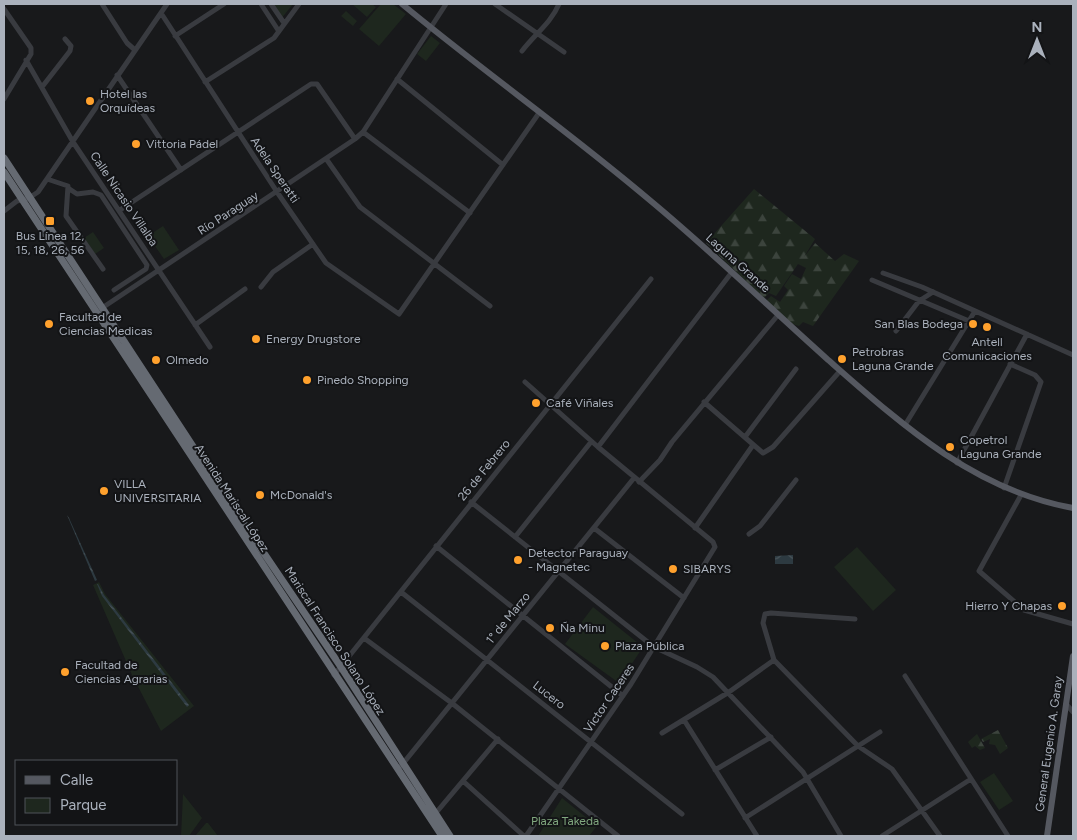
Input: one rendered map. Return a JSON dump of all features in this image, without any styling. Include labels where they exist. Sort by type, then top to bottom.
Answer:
[{"type":"highway","points":[[4,158],[102,308]]},
{"type":"highway","name":"Avenida Mariscal López","points":[[4,172],[334,675],[400,767],[442,836]]},
{"type":"highway","name":"Mariscal Francisco Solano López","points":[[102,308],[341,667],[400,767],[450,836]]},
{"type":"highway","points":[[213,472],[225,495]]},
{"type":"main road","name":"Laguna Grande","points":[[402,4],[652,201],[840,370],[905,425],[957,463],[1004,488],[1020,495],[1073,508]]},
{"type":"main road","name":"General Eugenio A. Garay","points":[[1047,836],[1073,656]]},
{"type":"street","points":[[102,4],[127,43],[135,50]]},
{"type":"street","points":[[4,212],[21,199],[29,198],[38,192],[167,4]]},
{"type":"street","points":[[176,36],[224,4]]},
{"type":"street","points":[[261,4],[278,30]]},
{"type":"street","points":[[270,4],[284,23]]},
{"type":"street","points":[[205,82],[274,38],[278,30],[299,4]]},
{"type":"street","name":"Río Paraguay","points":[[102,308],[327,160],[363,132],[446,4]]},
{"type":"street","points":[[495,4],[564,52]]},
{"type":"street","points":[[522,51],[536,32],[553,17],[559,4]]},
{"type":"street","points":[[4,9],[29,43],[31,54],[4,99]]},
{"type":"street","name":"Adela Speratti","points":[[160,13],[277,192],[326,263],[399,314],[436,264]]},
{"type":"street","points":[[42,87],[70,51],[71,46],[65,39]]},
{"type":"street","name":"Calle Nicasio Villalba","points":[[26,60],[73,142],[210,346]]},
{"type":"street","points":[[117,76],[181,170]]},
{"type":"street","points":[[397,79],[504,165]]},
{"type":"street","points":[[120,210],[311,84],[317,84],[355,139]]},
{"type":"street","points":[[436,264],[539,113]]},
{"type":"street","points":[[363,132],[470,213]]},
{"type":"street","points":[[327,160],[360,207],[490,306]]},
{"type":"street","points":[[47,179],[67,185],[68,188],[77,194],[93,192],[101,196],[147,265],[146,269],[114,290]]},
{"type":"street","points":[[68,188],[66,216],[103,269]]},
{"type":"street","points":[[261,287],[273,272],[314,244]]},
{"type":"street","points":[[598,447],[732,272]]},
{"type":"street","points":[[883,273],[933,292],[1073,355]]},
{"type":"street","name":"26 de Febrero","points":[[334,675],[651,279]]},
{"type":"street","points":[[872,280],[969,321]]},
{"type":"street","points":[[195,325],[245,289]]},
{"type":"street","points":[[896,331],[919,301],[933,292]]},
{"type":"street","points":[[905,425],[975,311]]},
{"type":"street","points":[[639,482],[660,460],[704,402],[778,315]]},
{"type":"street","points":[[957,463],[1027,334]]},
{"type":"street","points":[[1004,488],[1041,382],[1040,378],[1010,364]]},
{"type":"street","points":[[745,436],[796,369]]},
{"type":"street","points":[[704,402],[763,453],[768,451],[840,370]]},
{"type":"street","points":[[525,382],[549,406],[695,528],[753,445]]},
{"type":"street","points":[[515,537],[591,442]]},
{"type":"street","name":"1° de Marzo","points":[[400,767],[453,704],[634,478]]},
{"type":"street","points":[[749,534],[760,526],[796,480]]},
{"type":"street","points":[[1020,495],[979,571],[1024,610],[1073,624]]},
{"type":"street","points":[[471,502],[654,647],[697,667],[713,677],[771,736],[808,779],[841,836]]},
{"type":"street","points":[[594,528],[684,598]]},
{"type":"street","name":"Victor Caceres","points":[[525,836],[623,696],[714,550],[713,542],[695,528]]},
{"type":"street","points":[[436,546],[522,617],[623,696]]},
{"type":"street","name":"Lucero","points":[[402,592],[682,814]]},
{"type":"street","points":[[855,619],[777,613],[764,614],[763,623],[774,660],[858,746],[892,769],[940,836]]},
{"type":"street","points":[[364,638],[498,739],[618,836]]},
{"type":"street","points":[[662,733],[729,692],[774,660]]},
{"type":"street","points":[[905,676],[1008,836]]},
{"type":"street","points":[[1066,704],[1073,712]]},
{"type":"street","points":[[684,720],[757,836]]},
{"type":"street","points":[[745,818],[880,732]]},
{"type":"street","points":[[715,770],[771,736]]},
{"type":"street","points":[[435,814],[498,739]]},
{"type":"street","points":[[882,836],[971,779]]},
{"type":"street","points":[[463,781],[525,836]]},
{"type":"green space","points":[[268,4],[293,4],[281,19]]},
{"type":"green space","points":[[352,4],[372,4],[376,7],[367,17]]},
{"type":"green space","points":[[381,4],[393,4],[406,14],[379,46],[359,29]]},
{"type":"green space","points":[[346,11],[357,21],[353,26],[341,16]]},
{"type":"green space","points":[[431,36],[440,43],[426,61],[417,54]]},
{"type":"green space","points":[[754,189],[815,239],[804,257],[815,243],[835,261],[844,254],[859,261],[813,326],[803,322],[799,326],[792,324],[766,301],[771,296],[780,302],[788,290],[784,286],[792,274],[801,279],[806,268],[798,264],[776,296],[769,293],[764,298],[706,243]]},
{"type":"green space","points":[[163,226],[179,250],[164,259],[148,236]]},
{"type":"green space","points":[[93,232],[104,248],[95,254],[84,238]]},
{"type":"green space","points":[[857,547],[896,590],[873,611],[834,567]]},
{"type":"green space","points":[[99,582],[105,594],[194,706],[161,731],[132,675],[93,585]]},
{"type":"green space","name":"Plaza Pública","points":[[593,607],[643,647],[619,683],[565,644]]},
{"type":"green space","points":[[998,730],[1008,748],[1000,754],[995,745],[989,744],[990,739],[983,742],[981,739]]},
{"type":"green space","points":[[977,734],[985,748],[980,750],[975,746],[972,748],[968,742]]},
{"type":"green space","points":[[994,773],[1013,801],[999,810],[980,782]]},
{"type":"green space","points":[[183,794],[202,818],[189,836],[181,836]]},
{"type":"green space","name":"Plaza Takeda","points":[[562,798],[597,826],[589,836],[538,836]]},
{"type":"green space","points":[[208,823],[218,836],[195,836]]},
{"type":"water","points":[[67,515],[97,580],[95,581]]},
{"type":"water","points":[[793,555],[793,564],[775,564],[775,556]]},
{"type":"water","points":[[97,584],[189,705],[187,707],[102,596]]},
{"type":"place","name":"Hotel las Orquídeas","points":[[90,101]]},
{"type":"place","name":"Vittoria Pádel","points":[[136,144]]},
{"type":"place","name":"Bus Línea 12, 15, 18, 26, 56","points":[[50,221]]},
{"type":"place","name":"Facultad de Ciencias Medicas","points":[[49,324]]},
{"type":"place","name":"San Blas Bodega","points":[[973,324]]},
{"type":"place","name":"Antell Comunicaciones","points":[[987,327]]},
{"type":"place","name":"Energy Drugstore","points":[[256,339]]},
{"type":"place","name":"Petrobras Laguna Grande","points":[[842,359]]},
{"type":"place","name":"Olmedo","points":[[156,360]]},
{"type":"place","name":"Pinedo Shopping","points":[[307,380]]},
{"type":"place","name":"Café Viñales","points":[[536,403]]},
{"type":"place","name":"Copetrol Laguna Grande","points":[[950,447]]},
{"type":"place","name":"VILLA UNIVERSITARIA","points":[[104,491]]},
{"type":"place","name":"McDonald's","points":[[260,495]]},
{"type":"place","name":"Detector Paraguay - Magnetec","points":[[518,560]]},
{"type":"place","name":"SIBARYS","points":[[673,569]]},
{"type":"place","name":"Hierro Y Chapas","points":[[1062,606]]},
{"type":"place","name":"Ña Minu","points":[[550,628]]},
{"type":"place","name":"Plaza Pública","points":[[605,646]]},
{"type":"place","name":"Facultad de Ciencias Agrarias","points":[[65,672]]}]
